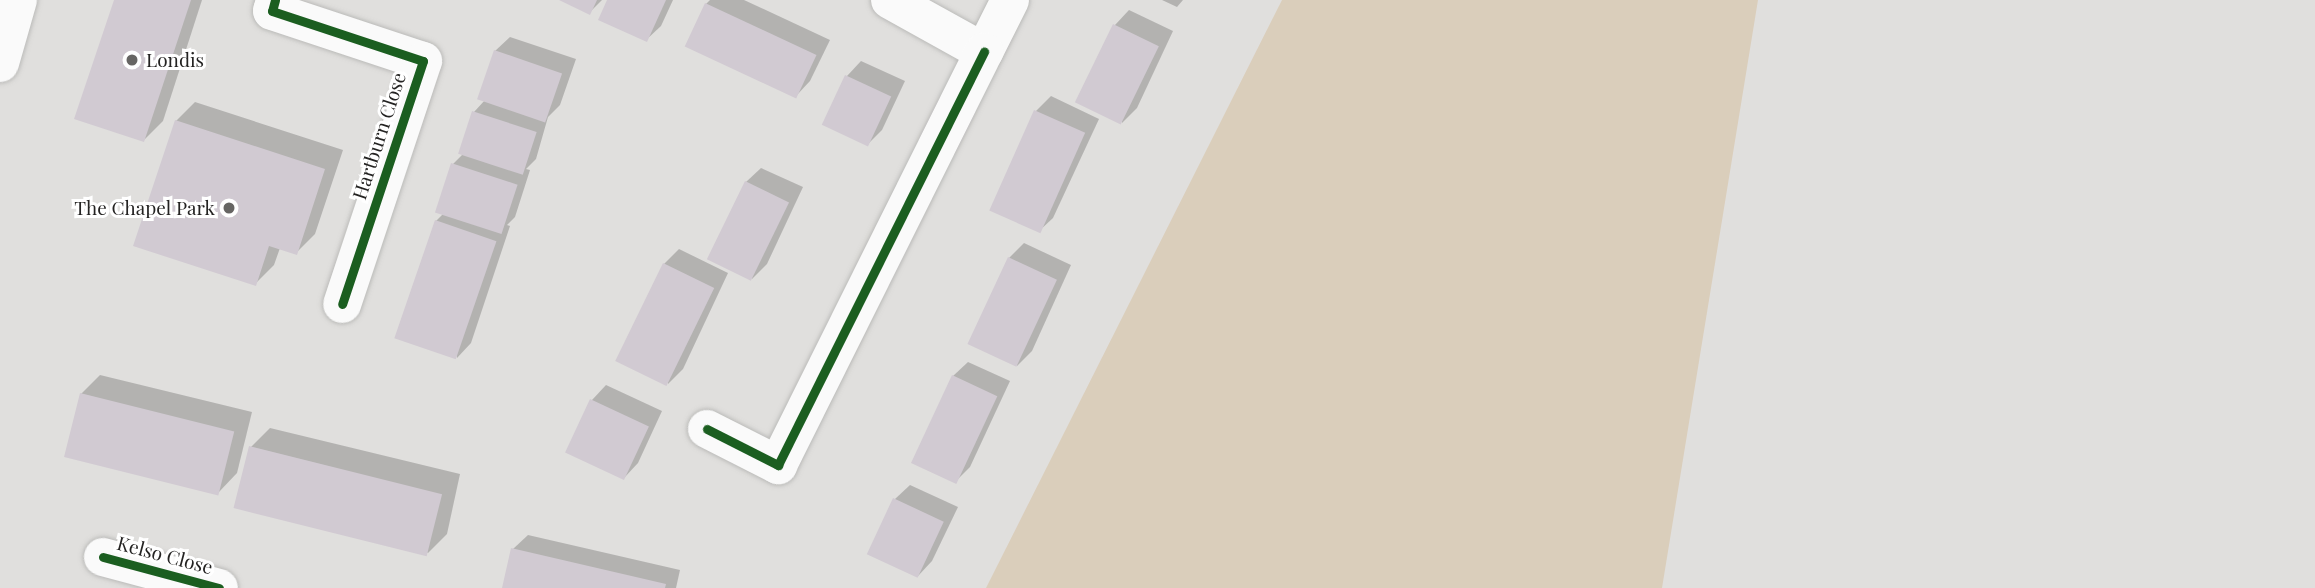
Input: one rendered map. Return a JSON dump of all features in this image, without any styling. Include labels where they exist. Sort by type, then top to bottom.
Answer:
[{"type":"street","points":[[0,63],[18,0]]},
{"type":"street","name":"Hartburn Close","points":[[275,0],[272,11],[423,61],[342,304]]},
{"type":"street","points":[[890,0],[984,52]]},
{"type":"street","points":[[707,429],[778,465],[1010,0]]},
{"type":"street","name":"Kelso Close","points":[[103,556],[219,588]]},
{"type":"shaded area","points":[[1282,0],[1758,0],[1662,588],[986,588]]},
{"type":"building","name":"Londis","points":[[114,0],[191,0],[144,142],[74,119]]},
{"type":"building","points":[[559,0],[597,0],[590,15]]},
{"type":"building","points":[[607,0],[666,0],[647,42],[598,20]]},
{"type":"building","points":[[705,3],[816,55],[796,98],[685,47]]},
{"type":"building","points":[[1113,24],[1159,46],[1121,125],[1075,102]]},
{"type":"building","points":[[494,50],[562,73],[545,123],[477,99]]},
{"type":"building","points":[[845,75],[891,97],[868,146],[822,125]]},
{"type":"building","points":[[1034,110],[1085,133],[1040,233],[989,210]]},
{"type":"building","points":[[472,111],[537,132],[523,175],[458,154]]},
{"type":"building","name":"The Chapel Park","points":[[175,120],[325,169],[297,255],[269,246],[256,286],[133,246]]},
{"type":"building","points":[[451,163],[518,185],[502,234],[435,212]]},
{"type":"building","points":[[745,181],[789,202],[751,281],[707,259]]},
{"type":"building","points":[[435,220],[496,241],[456,359],[394,338]]},
{"type":"building","points":[[1008,257],[1057,280],[1016,367],[967,344]]},
{"type":"building","points":[[663,263],[714,288],[666,386],[615,361]]},
{"type":"building","points":[[952,375],[997,396],[956,484],[911,463]]},
{"type":"building","points":[[80,393],[234,431],[218,496],[64,457]]},
{"type":"building","points":[[590,399],[649,426],[624,480],[565,452]]},
{"type":"building","points":[[249,446],[442,494],[427,556],[234,508]]},
{"type":"building","points":[[893,498],[944,522],[918,578],[867,554]]},
{"type":"building","points":[[511,548],[666,584],[665,588],[502,588]]},
{"type":"cycle path","points":[[275,0],[272,11],[423,61],[342,304]]},
{"type":"cycle path","points":[[707,429],[778,465],[984,52]]},
{"type":"cycle path","points":[[103,557],[219,588]]},
{"type":"place","name":"Londis","points":[[132,60]]},
{"type":"place","name":"The Chapel Park","points":[[229,208]]}]
